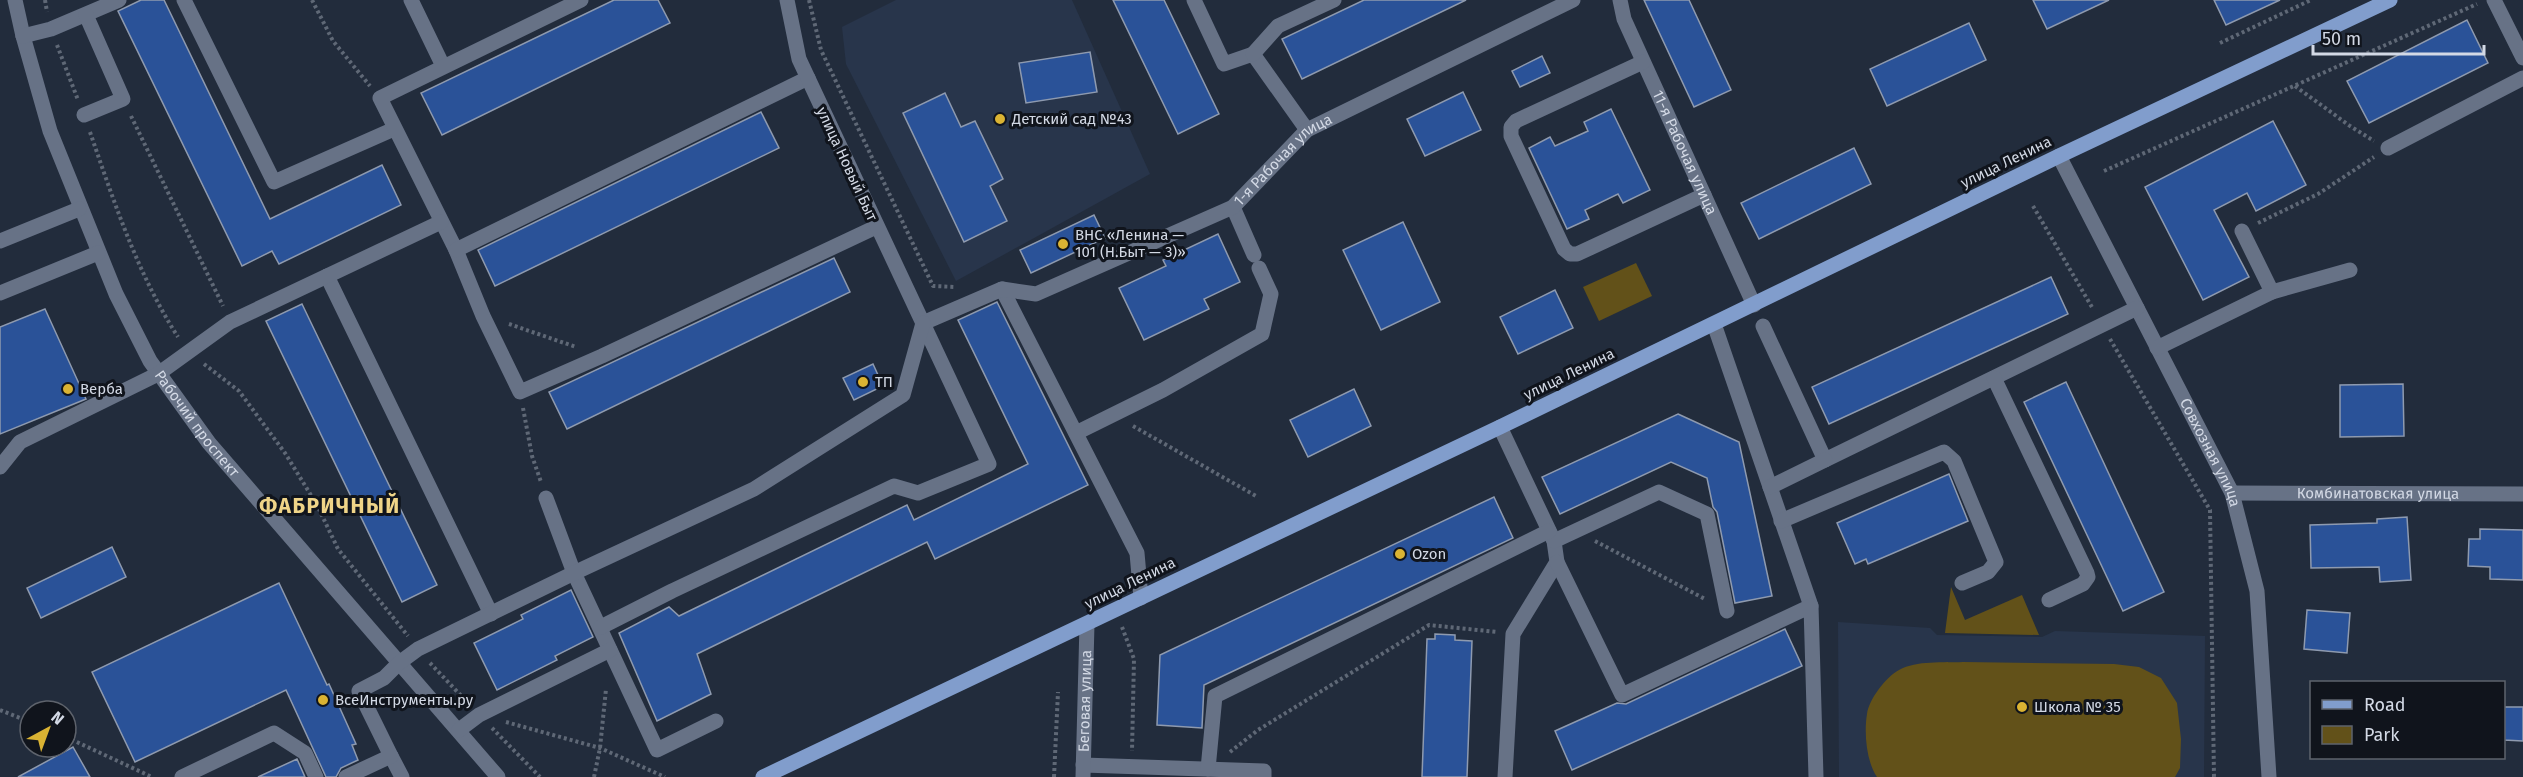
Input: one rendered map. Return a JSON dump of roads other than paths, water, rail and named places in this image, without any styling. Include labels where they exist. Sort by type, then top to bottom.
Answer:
[{"type":"main road","name":"улица Ленина","points":[[763,777],[1500,427],[2059,156],[2390,0]]},
{"type":"street","name":"Рабочий проспект","points":[[15,0],[50,131],[79,209],[116,294],[158,374],[209,443],[498,777]]},
{"type":"street","points":[[23,36],[51,29],[119,0]]},
{"type":"street","points":[[184,0],[274,182],[394,129]]},
{"type":"street","points":[[411,0],[443,66]]},
{"type":"street","points":[[581,0],[380,98],[456,250],[483,316],[520,392],[602,356],[876,226]]},
{"type":"street","name":"улица Новый Быт","points":[[601,627],[894,486],[918,493],[989,464],[799,59],[787,0]]},
{"type":"street","points":[[1194,0],[1224,64],[1253,54],[1278,26],[1334,0]]},
{"type":"street","name":"1-я Рабочая улица","points":[[1002,289],[1036,294],[1233,207],[1307,130],[1572,0]]},
{"type":"street","name":"11-я Рабочая улица","points":[[1620,0],[1624,19],[1754,305]]},
{"type":"street","points":[[2494,0],[2523,58]]},
{"type":"street","points":[[84,115],[123,99],[86,15]]},
{"type":"street","points":[[1253,54],[1307,130]]},
{"type":"street","points":[[1643,62],[1516,121],[1511,127],[1511,136],[1564,249],[1570,254],[1577,254],[1704,195]]},
{"type":"street","points":[[456,250],[808,78]]},
{"type":"street","points":[[2388,148],[2523,78]]},
{"type":"street","name":"Совхозная улица","points":[[2059,156],[2232,493],[2257,591],[2269,777]]},
{"type":"street","points":[[1076,433],[1163,390],[1262,334],[1271,294],[1233,207]]},
{"type":"street","points":[[0,241],[79,209]]},
{"type":"street","points":[[0,467],[20,442],[158,374],[230,322],[441,222]]},
{"type":"street","points":[[2242,231],[2272,292]]},
{"type":"street","points":[[0,293],[98,253]]},
{"type":"street","points":[[2157,348],[2272,292],[2350,270]]},
{"type":"street","points":[[327,276],[491,614]]},
{"type":"street","points":[[402,777],[359,692],[384,678],[418,649],[754,489],[903,395],[923,323],[1002,289],[1137,553],[1141,598]]},
{"type":"street","points":[[1770,487],[2137,308]]},
{"type":"street","points":[[1714,324],[1811,606],[1816,777]]},
{"type":"street","points":[[1763,326],[1826,460]]},
{"type":"street","points":[[1994,378],[2088,577],[2083,584],[2049,600]]},
{"type":"street","points":[[1500,427],[1551,536],[1557,562],[1622,695],[1811,606]]},
{"type":"street","points":[[1781,521],[1944,452],[1954,461],[1996,562],[1988,572],[1962,582]]},
{"type":"street","points":[[1208,769],[1215,696],[1551,536],[1576,531],[1659,492],[1707,514],[1727,611]]},
{"type":"street","name":"Комбинатовская улица","points":[[2232,493],[2523,494]]},
{"type":"street","points":[[546,498],[574,573],[657,750],[716,721]]},
{"type":"street","points":[[1505,777],[1513,634],[1557,562]]},
{"type":"street","name":"Беговая улица","points":[[1083,771],[1087,624]]},
{"type":"street","points":[[459,730],[479,715],[610,650]]},
{"type":"street","points":[[182,777],[274,733],[305,753],[316,777]]},
{"type":"street","points":[[346,777],[391,756]]},
{"type":"street","points":[[1083,771],[1132,766],[1264,771],[1264,777]]},
{"type":"place","name":"Детский сад №43","points":[[1000,119]]},
{"type":"place","name":"ВНС «Ленина — 101 (Н.Быт — 3)»","points":[[1063,244]]},
{"type":"place","name":"ТП","points":[[863,382]]},
{"type":"place","name":"Верба","points":[[68,389]]},
{"type":"place","name":"Ozon","points":[[1400,554]]},
{"type":"place","name":"ВсеИнструменты.ру","points":[[323,700]]},
{"type":"place","name":"Школа № 35","points":[[2022,707]]},
{"type":"district","name":"ФАБРИЧНЫЙ","points":[[330,506]]}]
